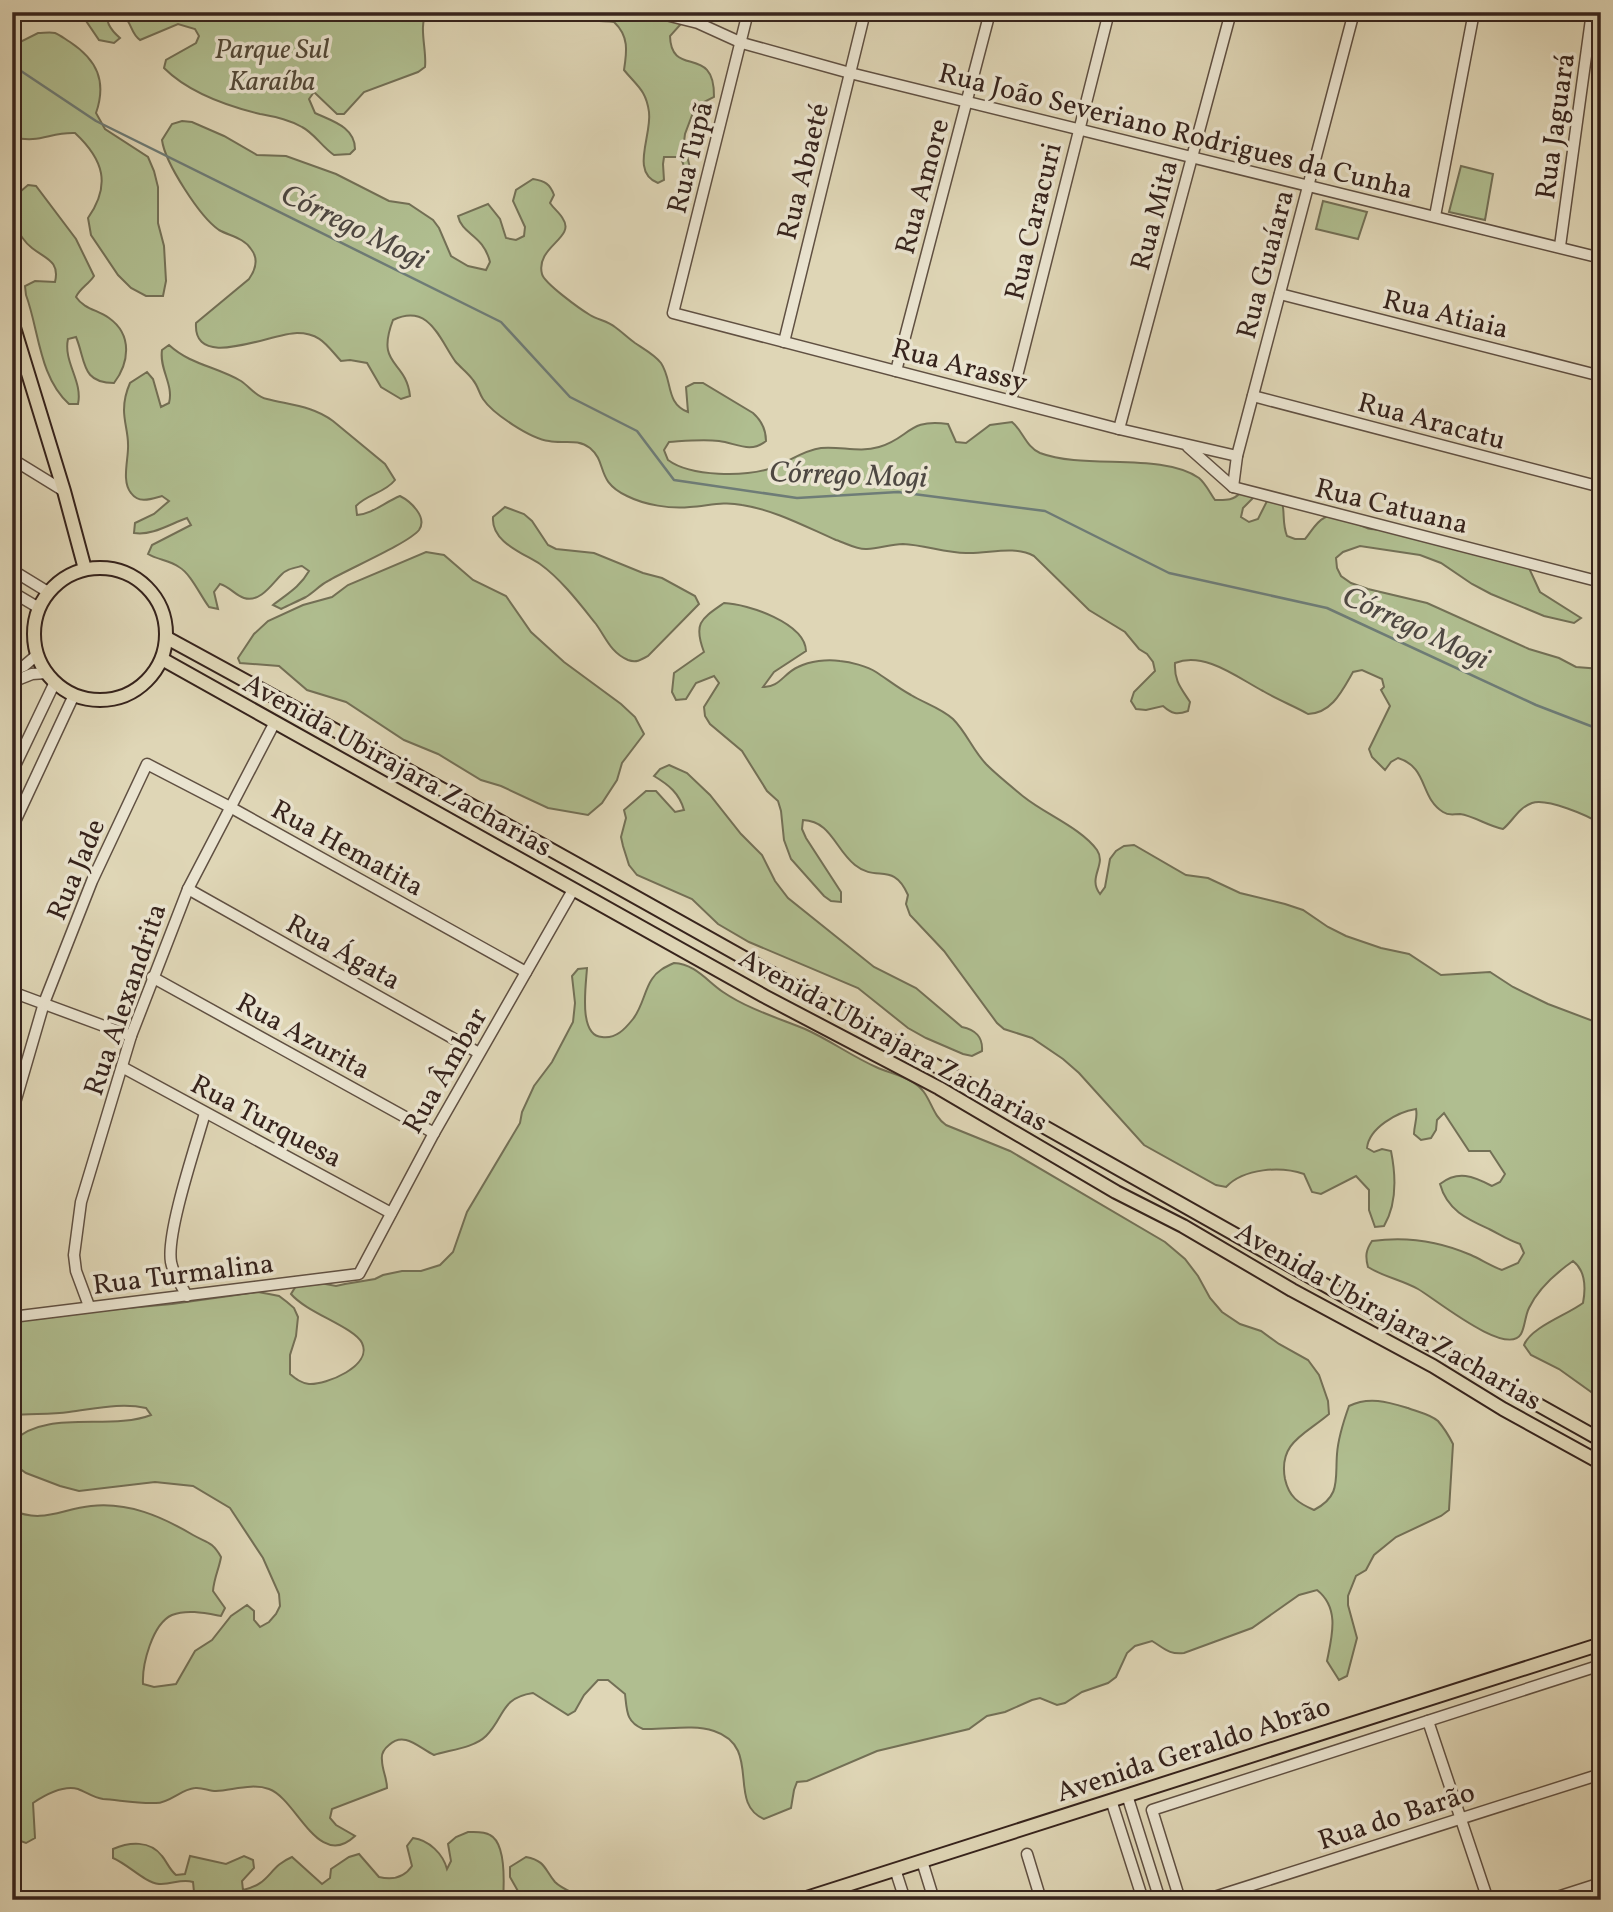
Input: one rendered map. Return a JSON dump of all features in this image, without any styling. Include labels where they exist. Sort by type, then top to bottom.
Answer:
[{"type":"main road","points":[[12,321],[85,569]]},
{"type":"main road","points":[[85,569],[114,569],[141,580],[160,603],[165,616],[167,638],[162,659],[147,680],[125,695],[108,700],[74,695],[51,678],[37,655],[34,641],[34,624],[48,592],[59,582],[85,569]]},
{"type":"main road","name":"Avenida Ubirajara Zacharias","points":[[167,638],[962,1079],[1120,1171],[1601,1440]]},
{"type":"main road","name":"Avenida Ubirajara Zacharias","points":[[162,659],[764,996],[939,1088],[1116,1192],[1183,1226],[1601,1463]]},
{"type":"main road","name":"Avenida Geraldo Abrão","points":[[800,1900],[1601,1644]]},
{"type":"street","points":[[654,12],[698,23]]},
{"type":"street","points":[[685,12],[698,23]]},
{"type":"street","name":"Rua Tupã","points":[[673,313],[748,12]]},
{"type":"street","name":"Rua Abaeté","points":[[784,342],[866,12]]},
{"type":"street","name":"Rua Amore","points":[[896,371],[989,12]]},
{"type":"street","name":"Rua Caracuri","points":[[1011,400],[1109,12]]},
{"type":"street","name":"Rua Mita","points":[[1119,429],[1231,12]]},
{"type":"street","name":"Rua Guaíara","points":[[1233,488],[1237,456],[1353,12]]},
{"type":"street","points":[[1435,216],[1474,12]]},
{"type":"street","name":"Rua Jaguará","points":[[1560,246],[1592,12]]},
{"type":"street","name":"Rua João Severiano Rodrigues da Cunha","points":[[698,23],[742,43],[850,73],[1601,258]]},
{"type":"street","name":"Rua Atiaia","points":[[1280,294],[1601,376]]},
{"type":"street","name":"Rua Arassy","points":[[673,313],[1119,429],[1237,456]]},
{"type":"street","name":"Rua Aracatu","points":[[1253,397],[1601,487]]},
{"type":"street","name":"Rua Catuana","points":[[1187,445],[1233,488],[1601,582]]},
{"type":"street","points":[[12,459],[64,491]]},
{"type":"street","points":[[12,570],[48,592]]},
{"type":"street","points":[[12,592],[39,608]]},
{"type":"street","points":[[12,671],[24,666],[37,655]]},
{"type":"street","points":[[12,682],[32,674],[51,678],[12,772]]},
{"type":"street","points":[[12,828],[74,695]]},
{"type":"street","name":"Rua Alexandrita","points":[[89,1306],[80,1284],[74,1255],[81,1202],[131,1037],[187,889],[275,722]]},
{"type":"street","name":"Rua Hematita","points":[[147,764],[230,807],[526,972]]},
{"type":"street","name":"Rua Jade","points":[[12,1113],[44,1003],[92,881],[147,764]]},
{"type":"street","name":"Rua Ágata","points":[[187,889],[479,1053]]},
{"type":"street","name":"Rua Âmbar","points":[[359,1274],[433,1133],[573,890]]},
{"type":"street","name":"Rua Azurita","points":[[152,977],[433,1133]]},
{"type":"street","points":[[12,992],[131,1037]]},
{"type":"street","name":"Rua Turquesa","points":[[122,1067],[391,1213]]},
{"type":"street","points":[[187,1296],[171,1264],[170,1251],[205,1113]]},
{"type":"street","name":"Rua Turmalina","points":[[12,1317],[359,1274]]},
{"type":"street","points":[[1180,1900],[1152,1810],[1601,1665]]},
{"type":"street","points":[[1428,1721],[1488,1900]]},
{"type":"street","name":"Rua do Barão","points":[[1205,1900],[1601,1774]]},
{"type":"street","points":[[1127,1795],[1160,1900]]},
{"type":"street","points":[[1111,1800],[1143,1900]]},
{"type":"street","points":[[1027,1854],[1041,1900]]},
{"type":"street","points":[[922,1861],[934,1900]]},
{"type":"street","points":[[895,1870],[905,1900]]},
{"type":"street","points":[[1548,1900],[1601,1883]]},
{"type":"green space","points":[[80,12],[108,12],[108,23],[120,38],[114,43],[99,40]]},
{"type":"green space","name":"Parque Sul Karaíba","points":[[119,12],[427,12],[423,24],[425,67],[364,92],[344,114],[337,114],[314,92],[309,99],[315,113],[347,130],[354,141],[355,149],[350,154],[334,155],[297,124],[234,107],[209,97],[184,84],[164,68],[166,60],[196,43],[199,36],[195,29],[178,24],[140,40]]},
{"type":"green space","points":[[579,12],[696,12],[688,16],[670,36],[672,49],[677,56],[701,65],[708,71],[712,81],[714,97],[694,110],[685,134],[684,142],[692,177],[691,201],[684,203],[685,174],[680,157],[664,157],[664,180],[658,183],[645,171],[648,105],[643,93],[624,70],[625,38],[619,27],[614,22],[591,20]]},
{"type":"green space","points":[[38,33],[57,34],[87,56],[100,81],[96,113],[105,129],[148,157],[158,187],[158,223],[164,246],[166,281],[163,296],[146,296],[131,288],[118,275],[91,235],[88,218],[100,195],[102,184],[98,163],[85,143],[75,133],[38,139],[12,137],[12,46]]},
{"type":"green space","points":[[192,122],[224,136],[257,155],[286,156],[336,174],[389,201],[409,204],[433,220],[451,256],[468,266],[486,270],[490,262],[487,253],[460,222],[458,216],[488,204],[500,219],[506,238],[516,240],[524,236],[525,227],[513,201],[516,190],[533,179],[546,184],[554,195],[550,203],[566,226],[544,257],[541,265],[544,278],[593,317],[612,325],[656,357],[665,370],[673,397],[681,408],[688,412],[686,387],[703,383],[753,413],[763,426],[766,441],[754,447],[713,440],[669,442],[664,450],[668,460],[690,470],[719,474],[761,471],[815,449],[879,447],[917,426],[935,423],[948,424],[956,442],[966,443],[990,425],[1012,422],[1031,447],[1040,453],[1058,458],[1164,466],[1183,470],[1199,478],[1215,500],[1232,499],[1240,493],[1254,497],[1243,508],[1241,517],[1249,522],[1258,519],[1267,501],[1282,501],[1287,536],[1295,539],[1305,539],[1321,520],[1336,516],[1366,528],[1388,529],[1529,568],[1540,592],[1581,618],[1574,623],[1544,616],[1491,594],[1441,563],[1420,555],[1360,546],[1343,552],[1336,558],[1341,576],[1351,583],[1427,603],[1576,667],[1601,669],[1601,824],[1567,808],[1539,802],[1523,808],[1503,829],[1465,815],[1443,812],[1430,799],[1419,775],[1408,762],[1398,758],[1385,770],[1372,757],[1369,749],[1390,706],[1381,690],[1384,687],[1382,679],[1362,670],[1353,672],[1340,693],[1324,710],[1308,714],[1221,668],[1198,660],[1186,660],[1175,663],[1175,669],[1179,684],[1190,702],[1188,711],[1175,713],[1163,706],[1136,709],[1131,701],[1134,692],[1155,671],[1153,662],[1125,632],[1089,610],[1034,556],[1026,553],[1009,550],[958,553],[903,544],[863,549],[754,507],[728,503],[674,507],[634,499],[610,484],[590,448],[575,442],[541,439],[523,431],[495,412],[483,399],[475,382],[455,361],[438,333],[424,319],[416,316],[393,320],[388,335],[389,355],[403,375],[410,396],[401,399],[381,387],[367,363],[341,361],[323,341],[312,335],[297,333],[220,348],[207,345],[198,337],[196,323],[249,279],[256,260],[245,242],[219,230],[202,214],[176,175],[162,140],[172,124]]},
{"type":"green space","points":[[1461,166],[1493,174],[1485,220],[1449,212]]},
{"type":"green space","points":[[28,185],[36,186],[76,239],[94,276],[76,297],[117,325],[125,341],[123,367],[114,383],[103,382],[90,375],[76,337],[68,339],[68,356],[78,387],[78,404],[69,404],[51,380],[26,295],[25,286],[35,281],[55,282],[56,275],[54,265],[27,243],[13,218],[14,197]]},
{"type":"green space","points":[[1323,201],[1367,212],[1358,239],[1316,229]]},
{"type":"green space","points":[[169,345],[186,357],[241,381],[263,398],[310,409],[333,421],[385,464],[395,480],[356,506],[357,515],[400,496],[420,515],[419,530],[403,542],[322,584],[306,597],[281,609],[273,605],[302,582],[309,571],[302,566],[285,571],[265,592],[255,598],[244,598],[220,584],[214,592],[218,609],[209,607],[183,570],[148,554],[152,545],[191,525],[187,518],[154,531],[134,533],[135,523],[154,514],[169,501],[162,496],[138,499],[131,493],[126,482],[128,444],[124,414],[127,390],[130,383],[147,372],[153,379],[161,407],[169,403],[170,390],[162,350]]},
{"type":"green space","points":[[505,507],[524,514],[548,545],[556,549],[594,553],[662,578],[695,596],[699,604],[648,656],[636,661],[622,657],[555,577],[540,564],[509,546],[497,533],[493,517]]},
{"type":"green space","points":[[426,552],[444,555],[473,580],[506,596],[531,632],[564,662],[635,717],[644,734],[622,763],[617,780],[602,803],[588,815],[548,808],[501,786],[481,780],[438,754],[404,740],[346,702],[307,690],[279,666],[240,663],[238,658],[254,634],[268,621],[303,605],[332,597],[348,585]]},
{"type":"green space","points":[[724,603],[747,607],[774,617],[796,632],[803,641],[806,651],[774,672],[763,687],[777,683],[793,670],[808,663],[835,660],[872,670],[948,715],[962,730],[982,760],[996,773],[1024,797],[1082,835],[1097,850],[1100,861],[1095,882],[1100,894],[1105,887],[1110,859],[1124,846],[1134,845],[1186,875],[1208,878],[1240,893],[1303,910],[1346,936],[1409,954],[1441,975],[1490,972],[1548,1004],[1601,1024],[1601,1399],[1559,1369],[1531,1355],[1524,1345],[1542,1327],[1583,1303],[1584,1280],[1573,1261],[1537,1294],[1521,1334],[1513,1339],[1486,1333],[1418,1289],[1368,1267],[1367,1253],[1372,1241],[1410,1240],[1447,1246],[1502,1270],[1518,1263],[1524,1253],[1520,1244],[1466,1217],[1453,1207],[1443,1193],[1440,1184],[1453,1177],[1466,1176],[1492,1186],[1500,1182],[1505,1174],[1490,1151],[1469,1151],[1444,1113],[1437,1120],[1436,1130],[1431,1138],[1421,1140],[1414,1134],[1416,1109],[1385,1122],[1369,1141],[1367,1148],[1374,1152],[1382,1149],[1391,1151],[1394,1190],[1391,1209],[1384,1226],[1375,1227],[1369,1210],[1369,1190],[1356,1176],[1321,1194],[1312,1192],[1304,1174],[1285,1170],[1253,1172],[1226,1187],[1216,1185],[1144,1145],[1063,1059],[1032,1038],[1004,1029],[997,1023],[944,951],[910,915],[906,904],[908,895],[896,878],[863,870],[848,859],[820,825],[803,820],[802,829],[806,838],[841,892],[841,902],[831,901],[824,896],[791,859],[784,840],[778,801],[767,791],[742,751],[710,724],[705,716],[704,707],[719,683],[714,676],[696,683],[686,699],[676,700],[672,692],[674,673],[704,652],[699,634],[701,623]]},
{"type":"green space","points":[[669,765],[687,773],[710,795],[741,834],[762,855],[775,881],[788,898],[874,967],[916,988],[962,1027],[975,1032],[980,1038],[982,1051],[972,1056],[963,1054],[926,1038],[908,1028],[858,988],[749,942],[718,924],[692,899],[637,875],[629,865],[621,837],[626,818],[624,810],[646,791],[656,791],[675,812],[684,810],[673,790],[654,776]]},
{"type":"green space","points":[[674,963],[688,966],[723,992],[763,1013],[805,1029],[867,1063],[911,1081],[923,1091],[936,1115],[946,1125],[1010,1151],[1165,1242],[1185,1259],[1222,1312],[1240,1324],[1261,1331],[1308,1360],[1319,1375],[1328,1401],[1329,1414],[1296,1440],[1286,1456],[1284,1466],[1287,1485],[1295,1499],[1303,1505],[1314,1510],[1323,1505],[1333,1493],[1339,1442],[1349,1406],[1364,1401],[1386,1402],[1424,1413],[1438,1421],[1453,1444],[1449,1510],[1396,1537],[1374,1555],[1366,1570],[1356,1576],[1348,1596],[1348,1605],[1357,1638],[1347,1676],[1339,1680],[1327,1661],[1332,1614],[1324,1597],[1317,1590],[1299,1595],[1252,1628],[1184,1653],[1170,1652],[1152,1641],[1135,1646],[1127,1653],[1116,1677],[1065,1703],[1057,1705],[1040,1698],[1032,1700],[1005,1712],[987,1716],[969,1729],[877,1751],[807,1781],[797,1782],[791,1808],[764,1819],[753,1811],[747,1801],[741,1762],[737,1749],[729,1739],[714,1731],[697,1728],[643,1729],[630,1719],[625,1694],[608,1680],[598,1680],[584,1695],[575,1711],[568,1715],[533,1693],[514,1699],[486,1736],[461,1748],[434,1755],[406,1740],[395,1741],[386,1748],[382,1756],[387,1788],[332,1809],[330,1818],[336,1825],[355,1836],[342,1844],[330,1845],[319,1839],[279,1795],[269,1789],[256,1787],[216,1791],[195,1788],[166,1801],[150,1803],[100,1798],[72,1788],[60,1790],[33,1803],[35,1838],[26,1843],[12,1838],[12,1510],[42,1516],[91,1506],[131,1508],[169,1522],[215,1548],[221,1557],[213,1591],[225,1608],[221,1616],[184,1612],[165,1620],[150,1646],[144,1666],[143,1684],[154,1687],[176,1684],[195,1651],[212,1640],[231,1616],[247,1605],[254,1611],[254,1620],[260,1627],[269,1622],[280,1606],[279,1594],[263,1558],[230,1508],[193,1486],[155,1482],[79,1491],[26,1473],[19,1468],[12,1450],[14,1441],[27,1431],[60,1423],[117,1421],[151,1415],[146,1408],[127,1406],[12,1415],[12,1323],[41,1316],[172,1304],[258,1292],[279,1296],[294,1308],[298,1317],[290,1355],[290,1374],[309,1384],[336,1378],[361,1359],[364,1351],[362,1343],[350,1331],[298,1301],[291,1294],[296,1286],[315,1282],[336,1286],[402,1271],[421,1271],[440,1265],[453,1252],[467,1212],[520,1123],[534,1086],[552,1062],[573,1022],[575,1003],[572,976],[578,969],[587,968],[586,1019],[594,1034],[607,1037],[616,1035],[627,1026],[636,1014],[654,976]]},
{"type":"green space","points":[[468,1832],[488,1834],[499,1846],[503,1865],[503,1900],[190,1900],[194,1892],[193,1882],[153,1883],[113,1858],[113,1849],[132,1844],[145,1845],[157,1851],[176,1875],[185,1874],[190,1856],[226,1864],[244,1856],[253,1860],[254,1868],[242,1881],[243,1890],[259,1884],[292,1857],[322,1884],[330,1878],[331,1869],[359,1854],[379,1877],[397,1877],[412,1866],[407,1846],[413,1838],[434,1849],[447,1869],[451,1861],[448,1844]]},
{"type":"green space","points":[[526,1857],[541,1863],[558,1885],[585,1900],[523,1900],[510,1877],[510,1867]]},
{"type":"waterway","name":"Córrego Mogi","points":[[12,65],[96,121],[501,322],[570,397],[637,431],[674,480],[797,498],[898,492],[1045,511],[1169,573],[1327,608],[1536,705],[1601,730]]}]
